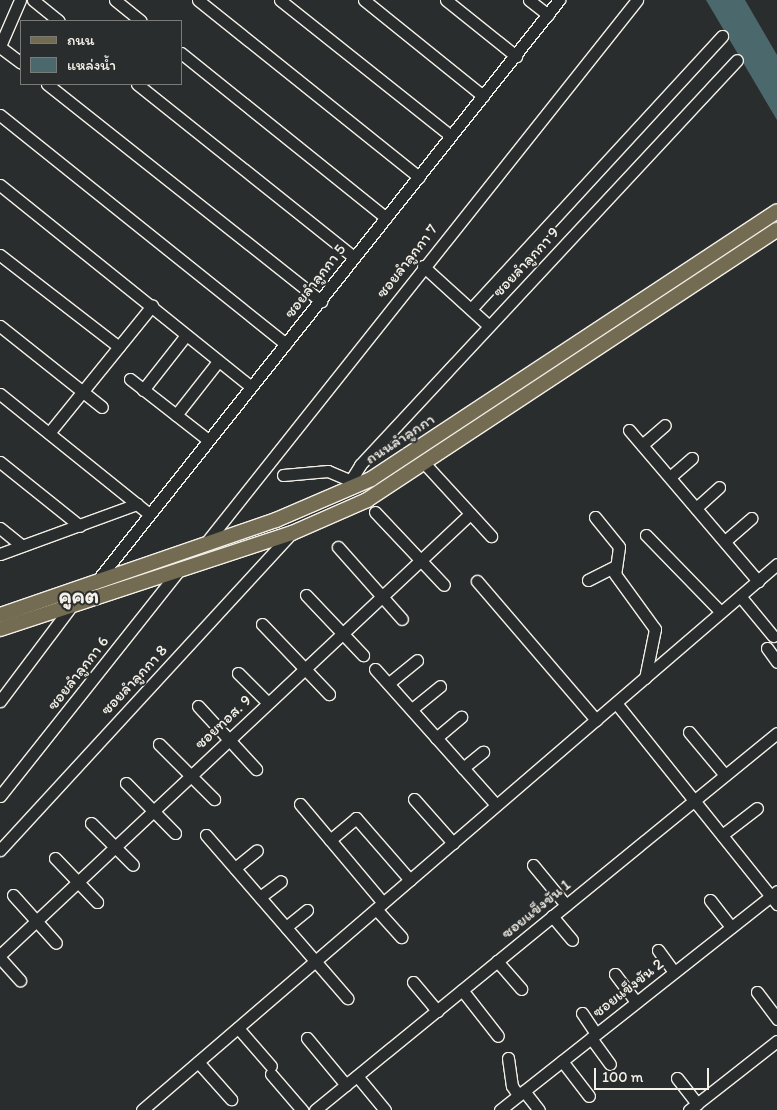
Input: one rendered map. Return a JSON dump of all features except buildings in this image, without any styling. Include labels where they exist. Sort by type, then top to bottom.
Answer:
[{"type":"main road","name":"ถนนลำลูกกา","points":[[0,615],[205,544],[347,486],[468,415],[776,211]]},
{"type":"main road","name":"ถนนลำลูกกา","points":[[0,629],[292,533],[367,500],[425,464],[777,230]]},
{"type":"main road","points":[[468,415],[478,427]]},
{"type":"street","points":[[20,0],[0,46],[20,63]]},
{"type":"street","points":[[33,0],[58,20]]},
{"type":"street","points":[[115,0],[140,20]]},
{"type":"street","points":[[198,0],[419,177]]},
{"type":"street","points":[[280,0],[451,136]]},
{"type":"street","points":[[364,0],[484,96]]},
{"type":"street","points":[[446,0],[516,56]]},
{"type":"street","points":[[529,0],[548,15]]},
{"type":"street","name":"ซอยลำลูกกา 5","points":[[96,582],[560,0]]},
{"type":"street","name":"ซอยลำลูกกา 7","points":[[205,544],[423,266],[637,0]]},
{"type":"street","points":[[471,309],[722,36]]},
{"type":"street","points":[[182,54],[386,218]]},
{"type":"street","name":"ซอยลำลูกกา 9","points":[[347,486],[489,326],[737,60]]},
{"type":"street","points":[[48,85],[320,300]]},
{"type":"street","points":[[139,85],[354,258]]},
{"type":"street","points":[[0,115],[286,344]]},
{"type":"street","points":[[0,185],[251,387]]},
{"type":"street","points":[[0,255],[119,347]]},
{"type":"street","points":[[423,266],[489,326]]},
{"type":"street","points":[[49,434],[152,306]]},
{"type":"street","points":[[0,326],[102,406]]},
{"type":"street","points":[[143,390],[183,339]]},
{"type":"street","points":[[176,415],[216,364]]},
{"type":"street","points":[[130,379],[208,440]]},
{"type":"street","points":[[0,394],[149,514]]},
{"type":"street","points":[[642,445],[665,425]]},
{"type":"street","points":[[629,430],[758,581]]},
{"type":"street","points":[[670,477],[692,458]]},
{"type":"street","points":[[0,462],[80,526]]},
{"type":"street","points":[[425,464],[491,536]]},
{"type":"street","points":[[283,475],[328,471],[347,486]]},
{"type":"street","points":[[696,508],[719,487]]},
{"type":"street","points":[[0,554],[137,504]]},
{"type":"street","points":[[375,512],[444,585]]},
{"type":"street","name":"ซอยทอส. 9","points":[[0,956],[36,920],[470,514]]},
{"type":"street","points":[[595,518],[619,547],[614,567],[620,583],[655,629],[645,678]]},
{"type":"street","points":[[725,541],[751,518]]},
{"type":"street","points":[[0,528],[22,546]]},
{"type":"street","name":"ซอยลำลูกกา 8","points":[[0,850],[292,533]]},
{"type":"street","points":[[646,535],[721,612]]},
{"type":"street","points":[[338,547],[402,619]]},
{"type":"street","points":[[142,1110],[777,564]]},
{"type":"street","points":[[588,580],[614,567]]},
{"type":"street","name":"ซอยลำลูกกา 6","points":[[0,796],[180,569]]},
{"type":"street","points":[[477,581],[596,720]]},
{"type":"street","points":[[306,595],[364,655]]},
{"type":"street","points":[[740,596],[772,636]]},
{"type":"street","points":[[1,698],[72,605]]},
{"type":"street","points":[[262,624],[329,694]]},
{"type":"street","points":[[767,648],[777,662]]},
{"type":"street","points":[[389,683],[417,660]]},
{"type":"street","points":[[375,669],[496,806]]},
{"type":"street","points":[[238,673],[268,703]]},
{"type":"street","points":[[412,709],[440,686]]},
{"type":"street","points":[[616,703],[722,835],[775,897]]},
{"type":"street","points":[[198,706],[256,769]]},
{"type":"street","points":[[436,738],[461,717]]},
{"type":"street","points":[[689,732],[725,775]]},
{"type":"street","name":"ซอยแข็งขัน 1","points":[[316,1110],[777,732]]},
{"type":"street","points":[[159,744],[214,799]]},
{"type":"street","points":[[463,768],[483,752]]},
{"type":"street","points":[[126,783],[175,834]]},
{"type":"street","points":[[414,799],[453,842]]},
{"type":"street","points":[[300,804],[330,840],[401,937]]},
{"type":"street","points":[[722,835],[757,808]]},
{"type":"street","points":[[330,840],[356,818],[410,880]]},
{"type":"street","points":[[91,823],[133,865]]},
{"type":"street","points":[[206,835],[347,998]]},
{"type":"street","points":[[235,868],[257,850]]},
{"type":"street","points":[[55,858],[97,902]]},
{"type":"street","points":[[533,865],[566,905]]},
{"type":"street","points":[[260,897],[281,881]]},
{"type":"street","points":[[13,895],[56,943]]},
{"type":"street","name":"ซอยแข็งขัน 2","points":[[500,1110],[731,927],[775,897]]},
{"type":"street","points":[[710,900],[731,927]]},
{"type":"street","points":[[286,928],[307,910]]},
{"type":"street","points":[[552,916],[572,940]]},
{"type":"street","points":[[658,950],[674,972]]},
{"type":"street","points":[[0,956],[20,980]]},
{"type":"street","points":[[497,961],[521,989]]},
{"type":"street","points":[[616,974],[636,1002]]},
{"type":"street","points":[[413,982],[436,1011]]},
{"type":"street","points":[[462,990],[498,1036]]},
{"type":"street","points":[[757,992],[777,1019]]},
{"type":"street","points":[[582,1013],[610,1064]]},
{"type":"street","points":[[238,1028],[302,1110]]},
{"type":"street","points":[[307,1038],[346,1085]]},
{"type":"street","points":[[677,1078],[693,1107],[777,1041]]},
{"type":"street","points":[[508,1058],[512,1086],[540,1110]]},
{"type":"street","points":[[562,1061],[590,1096]]},
{"type":"street","points":[[198,1062],[233,1105]]},
{"type":"street","points":[[357,1076],[385,1110]]},
{"type":"water","points":[[706,0],[745,0],[777,55],[777,120]]},
{"type":"district","name":"คูคต","points":[[79,596]]}]
